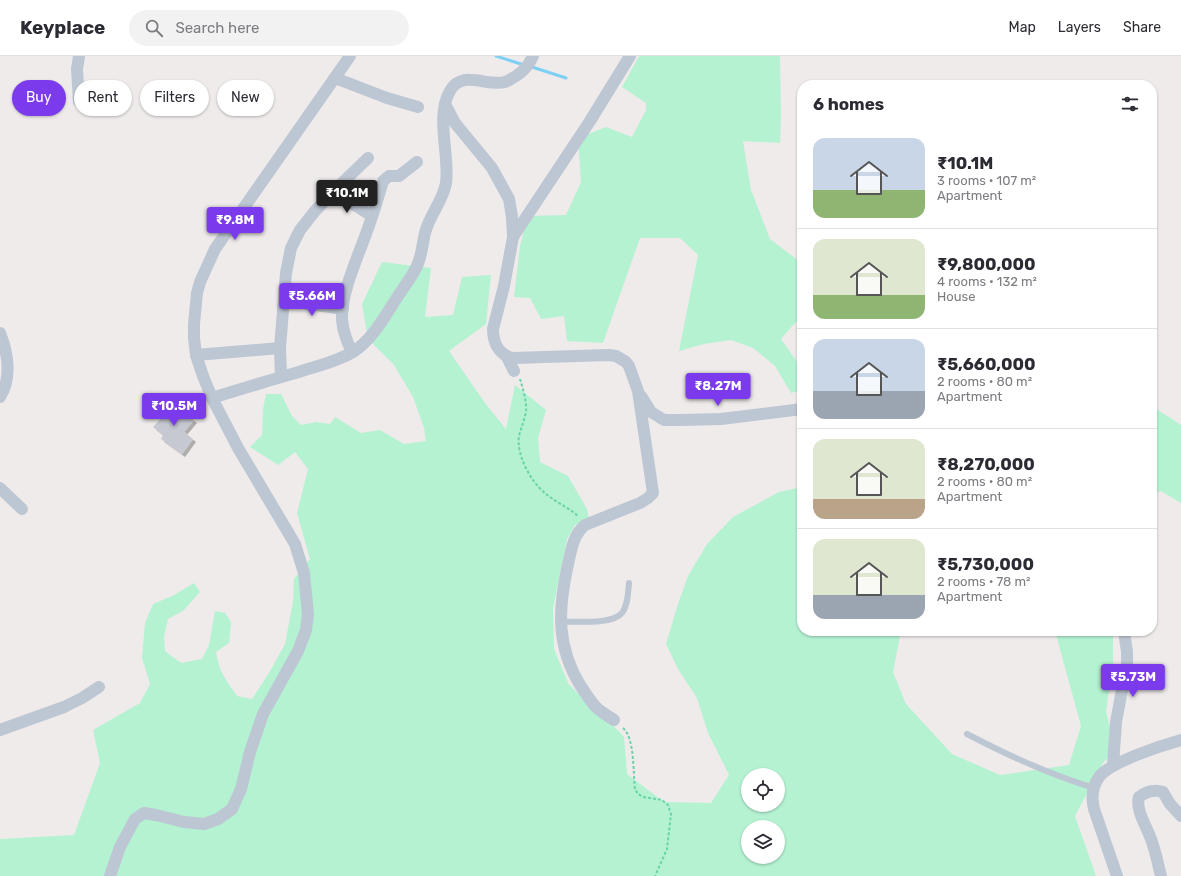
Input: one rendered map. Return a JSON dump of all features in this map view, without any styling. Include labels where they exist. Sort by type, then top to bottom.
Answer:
[{"type":"street","points":[[77,80],[78,56]]},
{"type":"street","points":[[110,876],[120,847],[135,819],[144,813],[184,822],[204,824],[218,819],[232,809],[241,789],[250,752],[264,714],[298,651],[306,630],[308,614],[304,573],[295,544],[238,448],[212,398],[196,355],[194,324],[197,293],[200,282],[215,249],[350,56]]},
{"type":"street","points":[[513,237],[590,121],[630,56]]},
{"type":"street","points":[[212,398],[338,360],[360,347],[375,331],[417,267],[424,234],[445,186],[446,172],[443,129],[445,104],[450,89],[456,82],[462,79],[505,82],[529,63]]},
{"type":"street","points":[[335,78],[386,98],[418,107]]},
{"type":"street","points":[[445,104],[453,120],[492,168],[509,199],[513,237],[507,273],[494,329],[494,337],[499,350],[507,357],[526,359],[601,355],[616,356],[629,366],[638,391],[653,492],[648,498],[640,503],[585,524],[578,531],[562,590],[561,622],[563,646],[573,673],[583,690],[596,707],[614,720]]},
{"type":"street","points":[[281,377],[280,348],[286,273],[291,248],[300,230],[315,211],[368,158]]},
{"type":"street","points":[[352,352],[345,336],[342,320],[350,277],[384,181],[390,176],[399,176],[417,162]]},
{"type":"street","points":[[334,192],[372,216]]},
{"type":"street","points":[[284,300],[343,309]]},
{"type":"street","points":[[0,333],[8,362],[7,380],[0,398]]},
{"type":"street","points":[[196,355],[280,348]]},
{"type":"street","points":[[507,357],[514,371]]},
{"type":"street","points":[[638,391],[651,412],[664,420],[721,418],[797,410]]},
{"type":"street","points":[[0,488],[22,509]]},
{"type":"street","points":[[1113,766],[1116,722],[1127,663],[1125,636]]},
{"type":"street","points":[[0,730],[64,707],[99,687]]},
{"type":"street","points":[[1117,876],[1094,809],[1092,799],[1094,788],[1100,776],[1113,766],[1181,740]]},
{"type":"street","points":[[1161,876],[1153,842],[1139,810],[1139,796],[1151,790],[1163,792],[1170,804],[1181,816]]},
{"type":"lane","points":[[561,622],[613,619],[621,614],[626,604],[629,583]]},
{"type":"lane","points":[[967,734],[1041,770],[1094,788]]},
{"type":"path","points":[[514,371],[520,378],[526,411],[519,437],[519,447],[523,463],[530,476],[544,492],[576,514],[585,524]]},
{"type":"path","points":[[614,720],[626,730],[631,744],[635,789],[638,794],[643,797],[662,800],[668,805],[671,814],[666,849],[655,876]]},
{"type":"green space","points":[[639,56],[780,56],[780,143],[743,141],[751,190],[770,239],[797,261],[797,322],[781,339],[797,362],[797,391],[791,393],[775,366],[753,348],[731,340],[704,344],[679,351],[698,255],[680,238],[640,238],[603,343],[567,341],[564,316],[541,319],[530,298],[514,297],[520,246],[528,216],[566,215],[581,182],[578,138],[606,127],[632,137],[646,110],[646,103],[622,87]]},
{"type":"green space","points":[[382,262],[431,268],[425,317],[453,315],[462,277],[491,275],[486,324],[449,351],[485,403],[506,429],[515,385],[546,410],[538,438],[540,462],[568,476],[587,509],[589,518],[575,525],[567,539],[553,608],[554,649],[568,683],[597,714],[611,723],[624,737],[627,774],[664,802],[711,803],[729,775],[708,733],[697,698],[678,669],[666,644],[688,576],[707,544],[733,517],[779,492],[797,488],[797,636],[900,636],[893,672],[906,704],[952,754],[1000,775],[1069,765],[1081,726],[1056,636],[1113,636],[1113,664],[1106,711],[1115,750],[1103,763],[1075,816],[1096,876],[0,876],[0,839],[74,835],[100,763],[93,730],[140,703],[150,684],[142,658],[145,623],[153,604],[174,595],[194,583],[200,592],[183,611],[168,619],[164,636],[165,651],[181,663],[202,659],[209,645],[215,611],[225,613],[231,622],[229,643],[216,652],[217,659],[226,680],[237,696],[252,699],[269,673],[285,644],[293,602],[294,579],[310,559],[297,513],[308,469],[295,452],[278,465],[250,447],[262,435],[263,409],[266,394],[281,394],[292,416],[301,425],[316,422],[330,424],[335,417],[361,433],[380,430],[404,444],[426,441],[424,428],[413,397],[394,365],[368,339],[362,304]]},
{"type":"green space","points":[[1157,409],[1181,425],[1181,503],[1161,491],[1157,492]]},
{"type":"building","points":[[174,401],[178,405],[178,408],[194,420],[184,432],[193,439],[182,454],[161,439],[163,435],[153,427],[164,415],[158,410],[163,403],[166,405]]},
{"type":"waterway","points":[[496,56],[524,65]]},
{"type":"waterway","points":[[529,66],[566,78]]}]
